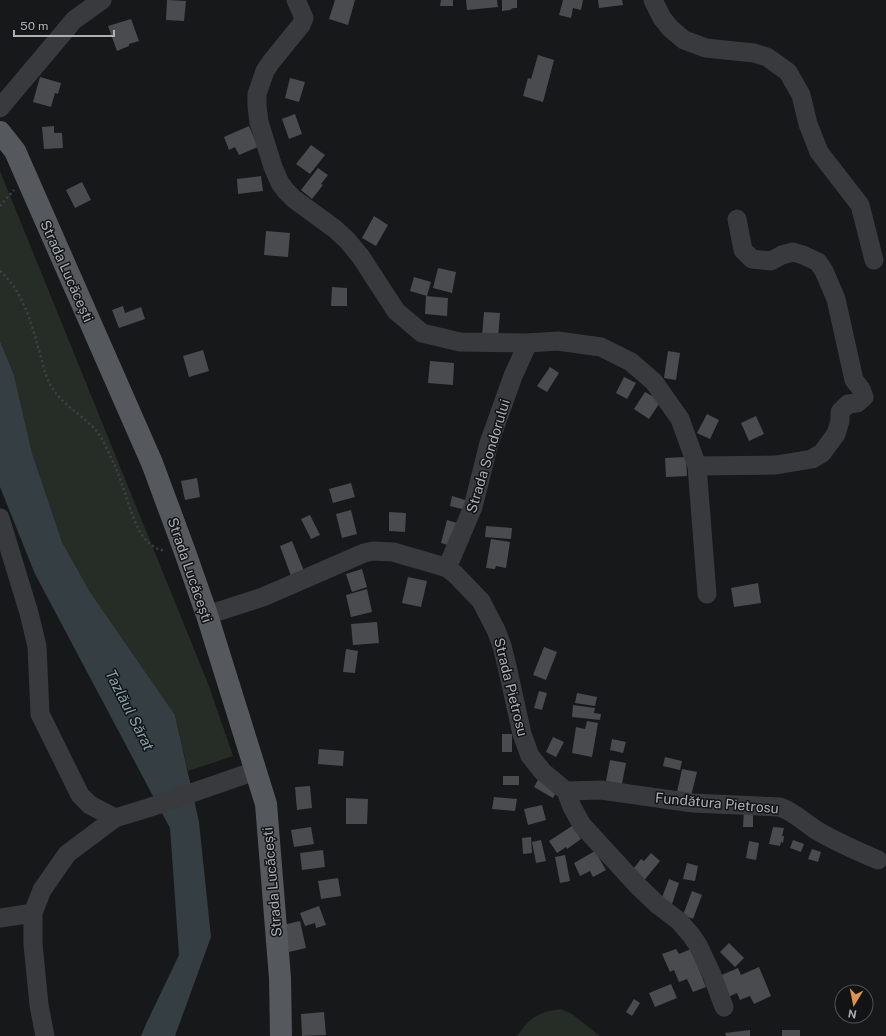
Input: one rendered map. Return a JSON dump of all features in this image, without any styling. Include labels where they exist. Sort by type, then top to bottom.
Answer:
[{"type":"main road","name":"Strada Lucăcești","points":[[0,132],[15,151],[152,463],[207,615],[266,804],[280,978],[281,1036]]},
{"type":"street","points":[[0,108],[74,20],[102,0]]},
{"type":"street","points":[[296,0],[304,18],[301,25],[271,62],[263,78],[258,94],[257,106],[259,122],[280,183],[294,199],[335,229],[347,240],[361,257],[396,311],[422,333],[460,342],[528,343],[558,341],[600,347],[631,362],[654,382],[680,419],[697,466],[707,594]]},
{"type":"street","points":[[653,0],[662,18],[670,28],[684,40],[706,48],[754,53],[767,57],[788,72],[802,95],[808,124],[819,152],[860,205],[874,260]]},
{"type":"street","points":[[697,466],[776,465],[812,459],[822,453],[836,434],[840,421],[840,412],[848,404],[857,402],[864,397],[861,389],[854,380],[836,299],[818,262],[793,252],[782,255],[771,261],[752,259],[743,250],[737,219]]},
{"type":"street","name":"Strada Sondorului","points":[[447,568],[473,507],[489,443],[513,376],[528,343]]},
{"type":"street","points":[[0,518],[30,613],[37,646],[40,714],[80,795],[90,805],[115,818]]},
{"type":"street","name":"Strada Pietrosu","points":[[207,615],[263,597],[364,553],[372,551],[393,552],[423,559],[447,568],[473,591],[482,601],[489,614],[496,630],[507,666],[525,746],[536,764],[542,772],[566,791],[572,807],[582,825],[638,886],[678,921],[691,935],[698,945],[712,975],[724,1007]]},
{"type":"street","points":[[45,1036],[39,1005],[33,944],[33,914],[42,890],[68,854],[115,818],[255,771]]},
{"type":"street","name":"Fundătura Pietrosu","points":[[566,791],[601,790],[692,803],[780,806],[827,836],[878,860]]},
{"type":"street","points":[[0,918],[33,914]]},
{"type":"path","points":[[0,271],[12,284],[24,307],[50,384],[63,401],[94,429],[108,451],[116,466],[135,523],[141,534],[148,543],[157,549],[185,552]]},
{"type":"shaded area","points":[[0,171],[209,686],[233,756],[188,771],[175,715],[90,592],[62,542],[32,453],[14,375],[0,341]]},
{"type":"shaded area","points":[[561,1009],[572,1014],[600,1036],[517,1036],[526,1024],[536,1016]]},
{"type":"water","name":"Tazlăul Sărat","points":[[0,341],[14,375],[32,453],[62,542],[90,592],[175,715],[199,822],[211,937],[175,1036],[141,1036],[179,955],[170,828],[35,574],[0,487]]},
{"type":"building","points":[[167,0],[186,1],[184,21],[166,20]]},
{"type":"building","points":[[335,0],[355,0],[348,25],[329,19]]},
{"type":"building","points":[[441,0],[453,0],[453,6],[440,6]]},
{"type":"building","points":[[466,0],[497,0],[498,7],[467,10]]},
{"type":"building","points":[[502,0],[517,0],[517,8],[502,11]]},
{"type":"building","points":[[563,0],[583,0],[581,10],[573,8],[571,18],[559,15]]},
{"type":"building","points":[[598,0],[622,0],[623,5],[599,8]]},
{"type":"building","points":[[131,19],[139,41],[129,44],[129,46],[117,51],[108,26]]},
{"type":"building","points":[[538,55],[554,60],[543,102],[523,96],[528,78],[531,79]]},
{"type":"building","points":[[40,77],[61,83],[58,94],[55,93],[51,107],[33,102]]},
{"type":"building","points":[[290,78],[305,82],[299,102],[285,98]]},
{"type":"building","points":[[295,114],[302,134],[289,139],[282,119]]},
{"type":"building","points":[[54,126],[54,133],[62,133],[63,148],[44,149],[42,127]]},
{"type":"building","points":[[249,126],[258,147],[239,155],[235,147],[229,150],[224,137]]},
{"type":"building","points":[[311,145],[325,155],[310,174],[296,164]]},
{"type":"building","points":[[318,168],[328,175],[321,184],[323,185],[312,199],[301,190]]},
{"type":"building","points":[[261,176],[263,191],[238,194],[237,179]]},
{"type":"building","points":[[82,182],[91,200],[75,208],[66,190]]},
{"type":"building","points":[[374,216],[388,225],[376,246],[362,238]]},
{"type":"building","points":[[266,231],[290,233],[288,257],[264,255]]},
{"type":"building","points":[[438,268],[456,272],[452,293],[433,288]]},
{"type":"building","points":[[414,277],[431,282],[427,296],[410,291]]},
{"type":"building","points":[[332,287],[347,288],[347,306],[331,306]]},
{"type":"building","points":[[426,296],[448,298],[447,316],[425,314]]},
{"type":"building","points":[[123,306],[125,313],[141,307],[145,319],[119,328],[112,310]]},
{"type":"building","points":[[484,312],[500,313],[498,339],[482,337]]},
{"type":"building","points":[[203,350],[209,371],[189,377],[183,356]]},
{"type":"building","points":[[668,351],[680,353],[676,380],[664,378]]},
{"type":"building","points":[[430,361],[454,363],[453,385],[428,383]]},
{"type":"building","points":[[550,367],[559,373],[547,392],[537,386]]},
{"type":"building","points":[[624,377],[636,383],[627,399],[616,393]]},
{"type":"building","points":[[645,392],[661,401],[649,419],[634,409]]},
{"type":"building","points":[[707,414],[719,420],[710,439],[697,433]]},
{"type":"building","points":[[756,416],[764,434],[749,441],[741,423]]},
{"type":"building","points":[[686,457],[687,476],[666,477],[665,458]]},
{"type":"building","points":[[197,478],[200,497],[185,500],[181,481]]},
{"type":"building","points":[[351,483],[355,497],[333,503],[329,489]]},
{"type":"building","points":[[452,496],[472,502],[470,511],[450,506]]},
{"type":"building","points":[[351,510],[357,534],[342,538],[336,514]]},
{"type":"building","points":[[389,512],[406,513],[405,532],[389,531]]},
{"type":"building","points":[[310,515],[320,535],[311,539],[301,519]]},
{"type":"building","points":[[447,520],[457,523],[451,546],[441,543]]},
{"type":"building","points":[[486,526],[512,528],[511,539],[485,537]]},
{"type":"building","points":[[491,539],[510,542],[506,568],[496,566],[495,569],[486,568]]},
{"type":"building","points":[[292,541],[304,571],[291,576],[280,546]]},
{"type":"building","points":[[362,569],[367,587],[352,592],[346,574]]},
{"type":"building","points":[[408,577],[427,581],[421,607],[402,603]]},
{"type":"building","points":[[758,583],[761,603],[734,607],[731,588]]},
{"type":"building","points":[[367,589],[372,612],[351,617],[346,595]]},
{"type":"building","points":[[377,622],[379,643],[353,645],[351,624]]},
{"type":"building","points":[[544,647],[557,652],[546,680],[533,675]]},
{"type":"building","points":[[346,649],[358,651],[355,673],[343,672]]},
{"type":"building","points":[[539,691],[547,693],[542,710],[534,708]]},
{"type":"building","points":[[577,693],[597,697],[595,706],[575,703]]},
{"type":"building","points":[[573,705],[595,708],[594,713],[601,714],[600,720],[572,717]]},
{"type":"building","points":[[587,721],[598,723],[592,757],[572,753],[576,727],[585,729]]},
{"type":"building","points":[[502,734],[512,734],[512,752],[502,752]]},
{"type":"building","points":[[553,737],[564,742],[556,757],[546,752]]},
{"type":"building","points":[[612,739],[626,742],[623,753],[610,750]]},
{"type":"building","points":[[319,749],[344,751],[343,766],[318,764]]},
{"type":"building","points":[[665,757],[682,761],[680,770],[663,766]]},
{"type":"building","points":[[610,760],[626,763],[622,784],[606,781]]},
{"type":"building","points":[[682,769],[697,772],[691,796],[677,792]]},
{"type":"building","points":[[503,776],[519,776],[519,785],[503,785]]},
{"type":"building","points":[[539,778],[558,789],[553,798],[534,787]]},
{"type":"building","points":[[310,786],[312,808],[297,810],[295,787]]},
{"type":"building","points":[[494,797],[517,799],[515,811],[492,809]]},
{"type":"building","points":[[346,798],[368,799],[367,824],[346,824]]},
{"type":"building","points":[[542,805],[546,820],[528,825],[524,809]]},
{"type":"building","points":[[744,809],[753,810],[753,827],[743,827]]},
{"type":"building","points":[[572,826],[581,839],[567,849],[566,847],[557,853],[549,841]]},
{"type":"building","points":[[311,827],[314,844],[294,847],[291,830]]},
{"type":"building","points":[[773,827],[784,828],[782,836],[784,836],[783,843],[781,842],[780,846],[769,844]]},
{"type":"building","points":[[531,837],[532,853],[523,854],[522,838]]},
{"type":"building","points":[[541,840],[546,861],[536,863],[532,842]]},
{"type":"building","points":[[793,840],[804,844],[801,852],[790,848]]},
{"type":"building","points":[[749,841],[759,843],[756,860],[746,858]]},
{"type":"building","points":[[812,849],[821,852],[818,862],[808,859]]},
{"type":"building","points":[[323,850],[325,867],[302,870],[300,853]]},
{"type":"building","points":[[595,851],[606,870],[593,877],[590,871],[580,876],[574,863]]},
{"type":"building","points":[[651,853],[660,861],[642,883],[630,873],[641,859],[644,861]]},
{"type":"building","points":[[565,855],[570,881],[560,883],[555,857]]},
{"type":"building","points":[[687,863],[698,866],[695,881],[683,879]]},
{"type":"building","points":[[338,878],[341,896],[321,899],[318,881]]},
{"type":"building","points":[[669,879],[679,883],[672,904],[661,900]]},
{"type":"building","points":[[692,891],[702,895],[693,919],[683,915]]},
{"type":"building","points":[[319,906],[326,925],[316,928],[315,923],[305,926],[300,913]]},
{"type":"building","points":[[300,921],[306,948],[289,952],[283,925]]},
{"type":"building","points":[[729,943],[744,958],[735,967],[720,952]]},
{"type":"building","points":[[676,949],[679,954],[691,949],[706,987],[693,992],[687,979],[679,982],[674,970],[670,972],[662,954]]},
{"type":"building","points":[[759,967],[771,996],[754,1004],[750,996],[740,1000],[737,993],[726,998],[717,977],[738,968],[741,975]]},
{"type":"building","points":[[671,984],[677,998],[655,1007],[649,993]]},
{"type":"building","points":[[634,999],[640,1003],[632,1016],[626,1012]]},
{"type":"building","points":[[324,1012],[326,1035],[302,1036],[301,1014]]},
{"type":"building","points":[[750,1030],[750,1036],[726,1036],[725,1033]]},
{"type":"building","points":[[782,1030],[800,1030],[800,1036],[782,1036]]}]
